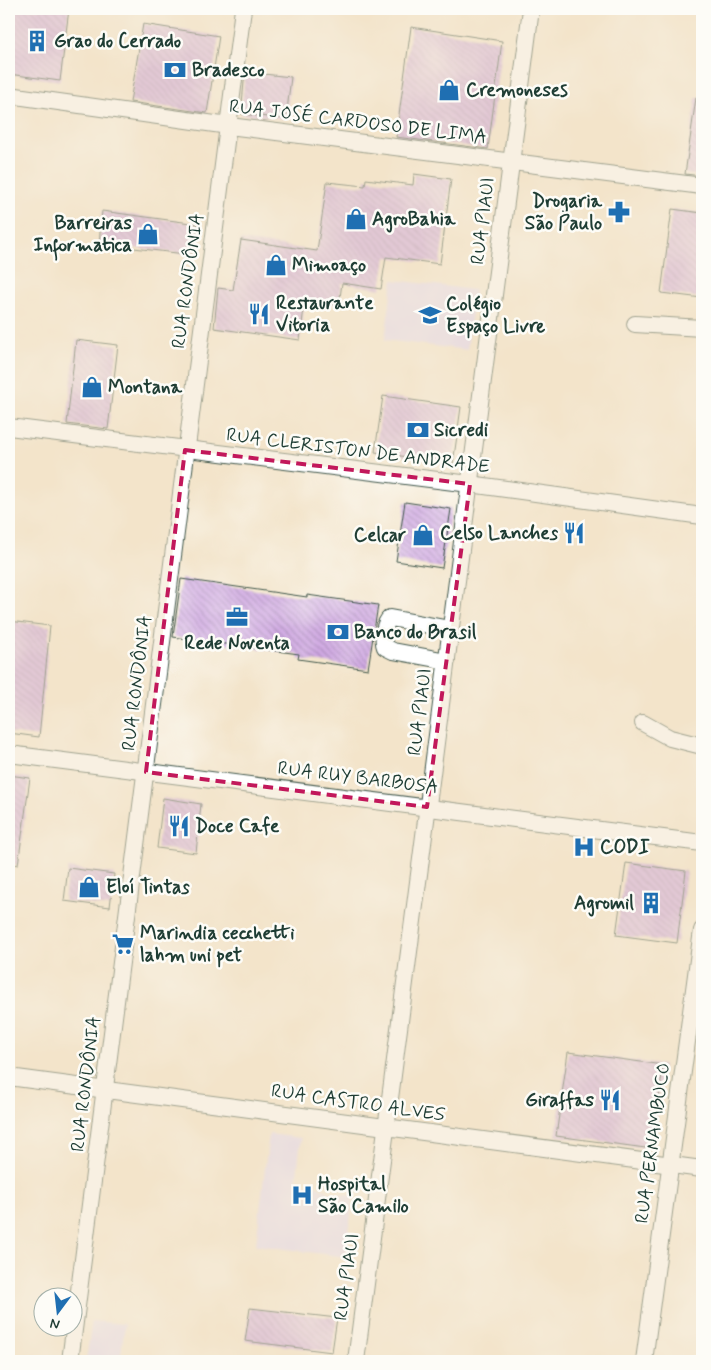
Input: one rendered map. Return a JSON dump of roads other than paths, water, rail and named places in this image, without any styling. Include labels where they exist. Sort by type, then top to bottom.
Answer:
[{"type":"street","name":"RUA RONDÔNIA","points":[[70,1361],[243,9]]},
{"type":"street","name":"RUA PIAUI","points":[[356,1361],[531,9]]},
{"type":"street","name":"RUA JOSÉ CARDOSO DE LIMA","points":[[9,95],[229,126],[702,186]]},
{"type":"street","points":[[635,324],[702,328]]},
{"type":"street","name":"RUA CLERISTON DE ANDRADE","points":[[9,427],[470,484],[702,516]]},
{"type":"street","points":[[447,661],[393,651],[385,647],[384,638],[386,623],[390,618],[450,629]]},
{"type":"street","points":[[643,723],[670,738],[702,746]]},
{"type":"street","name":"RUA RUY BARBOSA","points":[[9,754],[702,843]]},
{"type":"street","name":"RUA PERNAMBUCO","points":[[644,1361],[702,930]]},
{"type":"street","name":"RUA CASTRO ALVES","points":[[9,1078],[105,1089],[702,1169]]},
{"type":"place","name":"Grao do Cerrado","points":[[37,41]]},
{"type":"place","name":"Bradesco","points":[[175,70]]},
{"type":"place","name":"Cremoneses","points":[[449,90]]},
{"type":"place","name":"Drogaria São Paulo","points":[[619,212]]},
{"type":"place","name":"AgroBahia","points":[[356,219]]},
{"type":"place","name":"Barreiras Informatica","points":[[148,234]]},
{"type":"place","name":"Mimoaço","points":[[276,265]]},
{"type":"place","name":"Restaurante Vitoria","points":[[259,314]]},
{"type":"place","name":"Colégio Espaço Livre","points":[[430,315]]},
{"type":"place","name":"Montana","points":[[92,387]]},
{"type":"place","name":"Sicredi","points":[[418,430]]},
{"type":"place","name":"Celso Lanches","points":[[574,533]]},
{"type":"place","name":"Celcar","points":[[423,535]]},
{"type":"place","name":"Rede Noventa","points":[[237,617]]},
{"type":"place","name":"Banco do Brasil","points":[[338,632]]},
{"type":"place","name":"Doce Cafe","points":[[179,826]]},
{"type":"place","name":"CODI","points":[[584,847]]},
{"type":"place","name":"Eloí Tintas","points":[[89,887]]},
{"type":"place","name":"Agromil","points":[[651,903]]},
{"type":"place","name":"Marindia cecchetti lahm uni pet","points":[[123,944]]},
{"type":"place","name":"Giraffas","points":[[610,1100]]},
{"type":"place","name":"Hospital São Camilo","points":[[302,1195]]}]
